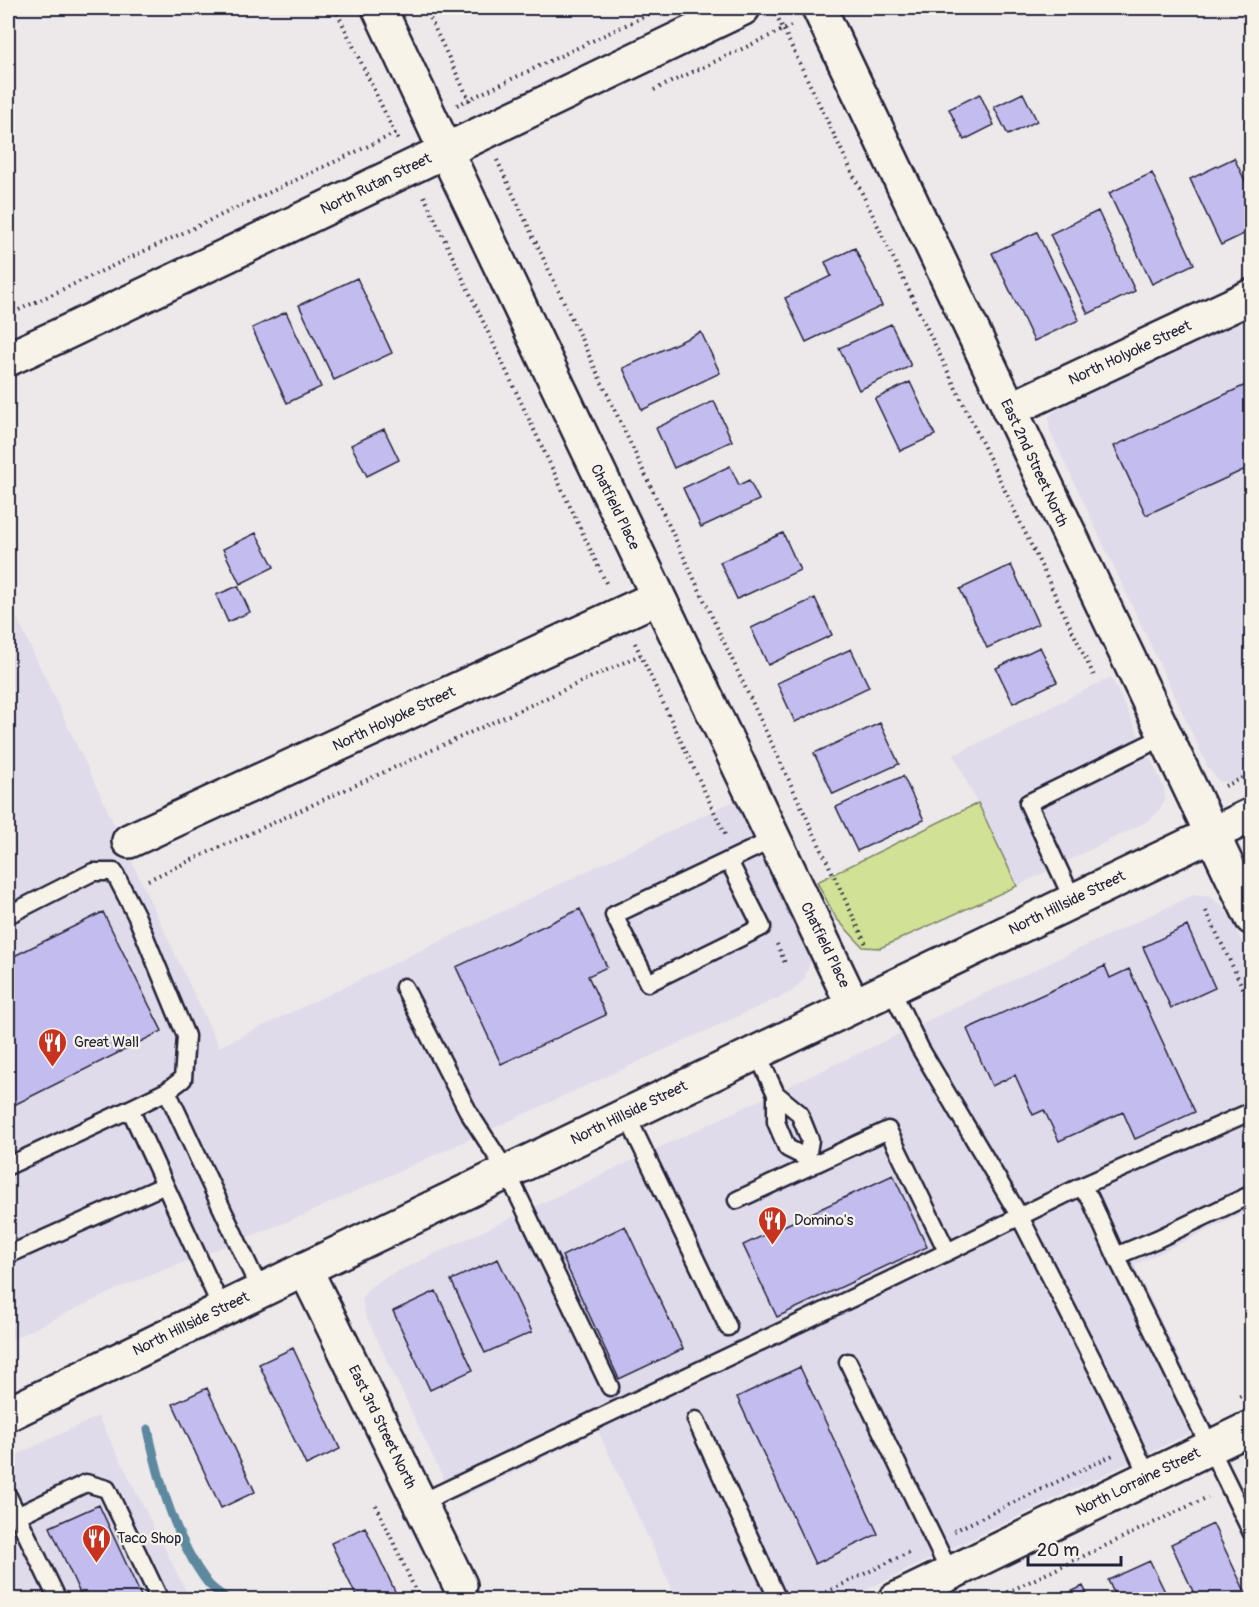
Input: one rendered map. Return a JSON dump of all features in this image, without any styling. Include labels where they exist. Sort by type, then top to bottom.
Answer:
[{"type":"street","name":"Chatfield Place","points":[[379,8],[854,1005]]},
{"type":"street","name":"North Rutan Street","points":[[8,359],[743,8]]},
{"type":"street","name":"East 2nd Street North","points":[[819,8],[1251,918]]},
{"type":"street","name":"North Holyoke Street","points":[[1009,410],[1251,296]]},
{"type":"street","name":"North Holyoke Street","points":[[129,841],[658,597]]},
{"type":"street","name":"North Hillside Street","points":[[8,1414],[260,1290],[1251,815]]},
{"type":"street","name":"East 3rd Street North","points":[[305,1269],[460,1584]]},
{"type":"street","name":"North Lorraine Street","points":[[895,1599],[1251,1427]]},
{"type":"lane","points":[[1073,900],[1028,803],[1165,736]]},
{"type":"lane","points":[[732,859],[762,927],[648,983],[614,915],[774,839]]},
{"type":"lane","points":[[8,915],[93,872],[114,873],[136,915],[186,1036],[183,1079],[166,1091],[130,1109],[8,1166]]},
{"type":"lane","points":[[404,987],[469,1113],[507,1172],[610,1387]]},
{"type":"lane","points":[[890,987],[920,1048],[1020,1217],[1110,1394],[1148,1477]]},
{"type":"lane","points":[[756,1051],[776,1094],[776,1122],[787,1148],[809,1162]]},
{"type":"lane","points":[[166,1091],[260,1290]]},
{"type":"lane","points":[[776,1094],[799,1113],[810,1140],[809,1162]]},
{"type":"lane","points":[[130,1109],[222,1309]]},
{"type":"lane","points":[[420,1503],[1080,1187],[1251,1111]]},
{"type":"lane","points":[[626,1114],[728,1327]]},
{"type":"lane","points":[[737,1200],[809,1162],[888,1130],[947,1251]]},
{"type":"lane","points":[[8,1254],[165,1185]]},
{"type":"lane","points":[[1080,1187],[1090,1198],[1251,1533]]},
{"type":"lane","points":[[1116,1256],[1251,1194]]},
{"type":"lane","points":[[848,1362],[950,1573]]},
{"type":"lane","points":[[696,1420],[778,1599]]},
{"type":"lane","points":[[17,1516],[86,1483],[106,1489],[160,1599]]},
{"type":"lane","points":[[8,1496],[58,1599]]},
{"type":"path","points":[[335,8],[621,614],[732,859]]},
{"type":"path","points":[[425,8],[866,944]]},
{"type":"path","points":[[773,8],[1095,678]]},
{"type":"path","points":[[8,315],[652,13]]},
{"type":"path","points":[[148,880],[640,655]]},
{"type":"path","points":[[1222,787],[1251,774]]},
{"type":"path","points":[[1206,911],[1251,1007]]},
{"type":"path","points":[[776,942],[785,963]]},
{"type":"path","points":[[1195,1417],[1251,1389]]},
{"type":"path","points":[[810,1599],[1134,1445]]},
{"type":"path","points":[[991,1599],[1229,1487]]},
{"type":"path","points":[[376,1504],[420,1599]]},
{"type":"shaded area","points":[[1251,317],[1251,774],[1234,782],[1219,781],[1209,769],[1049,429],[1049,416],[1062,406]]},
{"type":"shaded area","points":[[8,599],[219,1047],[740,798],[805,935],[811,959],[804,979],[791,992],[299,1217],[126,1285],[8,1341]]},
{"type":"shaded area","points":[[1111,677],[1164,787],[1165,801],[1157,813],[1146,822],[1017,886],[954,755]]},
{"type":"shaded area","points":[[1193,895],[1209,896],[1223,907],[1233,922],[1251,961],[1251,1210],[1134,1265],[1211,1423],[847,1599],[677,1599],[598,1431],[463,1497],[453,1499],[365,1314],[362,1298],[369,1288],[384,1278]]},
{"type":"shaded area","points":[[98,1416],[190,1599],[8,1599],[8,1459]]},
{"type":"green space","points":[[978,803],[1017,886],[880,948],[863,947],[836,918],[817,882]]},
{"type":"building","points":[[1023,93],[1037,121],[1008,135],[994,107]]},
{"type":"building","points":[[980,94],[994,125],[964,140],[949,109]]},
{"type":"building","points":[[1234,158],[1252,195],[1252,230],[1221,245],[1190,179]]},
{"type":"building","points":[[1152,173],[1194,264],[1152,284],[1109,193]]},
{"type":"building","points":[[1098,211],[1135,291],[1088,314],[1050,234]]},
{"type":"building","points":[[1037,232],[1079,320],[1034,341],[992,253]]},
{"type":"building","points":[[855,248],[882,306],[806,342],[785,298],[831,276],[825,262]]},
{"type":"building","points":[[357,278],[392,353],[334,380],[299,305]]},
{"type":"building","points":[[286,312],[321,387],[287,403],[252,328]]},
{"type":"building","points":[[891,324],[911,366],[859,390],[839,348]]},
{"type":"building","points":[[701,332],[720,373],[642,410],[623,368]]},
{"type":"building","points":[[910,382],[935,435],[900,451],[875,399]]},
{"type":"building","points":[[1252,382],[1252,466],[1146,515],[1114,446]]},
{"type":"building","points":[[714,401],[732,441],[674,468],[656,428]]},
{"type":"building","points":[[384,429],[399,460],[367,476],[351,445]]},
{"type":"building","points":[[730,466],[739,485],[749,480],[759,500],[701,527],[683,488]]},
{"type":"building","points":[[256,533],[274,567],[240,584],[223,549]]},
{"type":"building","points":[[783,533],[800,570],[737,599],[720,562]]},
{"type":"building","points":[[1011,565],[1038,624],[987,648],[960,589]]},
{"type":"building","points":[[238,586],[250,612],[228,622],[216,595]]},
{"type":"building","points":[[815,598],[832,635],[768,665],[751,628]]},
{"type":"building","points":[[1040,647],[1057,682],[1013,703],[996,668]]},
{"type":"building","points":[[851,649],[869,687],[795,722],[777,683]]},
{"type":"building","points":[[880,723],[899,764],[833,794],[814,753]]},
{"type":"building","points":[[903,776],[924,820],[857,851],[836,807]]},
{"type":"building","points":[[580,909],[607,967],[588,976],[606,1015],[501,1064],[456,967]]},
{"type":"building","points":[[103,912],[162,1031],[8,1108],[8,959]]},
{"type":"building","points":[[1187,926],[1215,988],[1171,1008],[1143,947]]},
{"type":"building","points":[[1105,966],[1110,978],[1129,969],[1195,1112],[1135,1139],[1123,1112],[1059,1141],[1044,1110],[1033,1115],[1015,1075],[992,1086],[967,1029]]},
{"type":"building","points":[[893,1175],[927,1247],[777,1317],[743,1245]]},
{"type":"building","points":[[625,1226],[683,1349],[619,1379],[562,1256]]},
{"type":"building","points":[[498,1259],[532,1332],[485,1353],[451,1280]]},
{"type":"building","points":[[436,1291],[473,1370],[430,1390],[393,1311]]},
{"type":"building","points":[[293,1348],[340,1449],[306,1465],[259,1364]]},
{"type":"building","points":[[800,1367],[878,1534],[815,1564],[737,1397]]},
{"type":"building","points":[[207,1388],[255,1492],[221,1508],[173,1404]]},
{"type":"building","name":"Taco Shop","points":[[99,1505],[143,1600],[83,1600],[50,1527]]},
{"type":"building","points":[[1213,1524],[1249,1600],[1197,1600],[1171,1544]]},
{"type":"building","points":[[365,1527],[399,1600],[358,1600],[331,1543]]},
{"type":"building","points":[[1150,1561],[1169,1600],[1117,1600],[1108,1580]]},
{"type":"building","points":[[1083,1586],[1090,1600],[1054,1600]]},
{"type":"waterway","points":[[148,1429],[163,1488],[186,1548],[207,1582],[228,1600]]},
{"type":"place","name":"Great Wall","points":[[53,1068]]},
{"type":"place","name":"Domino's","points":[[773,1246]]},
{"type":"place","name":"Taco Shop","points":[[96,1564]]}]
